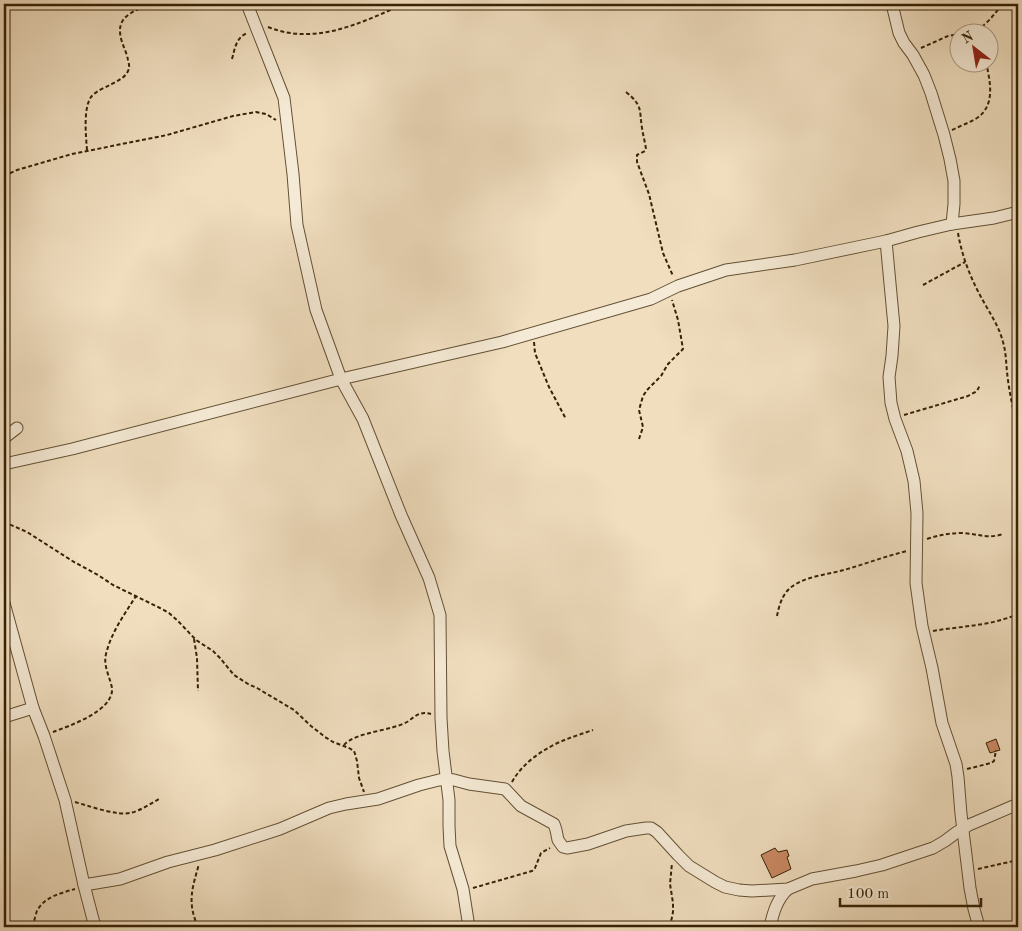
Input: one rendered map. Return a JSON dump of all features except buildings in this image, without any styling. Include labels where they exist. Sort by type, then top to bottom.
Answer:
[{"type":"street","points":[[247,4],[284,98],[297,225],[316,310],[341,379],[363,419],[401,515],[429,578],[440,615],[441,718],[449,800],[448,826],[450,846],[463,889],[469,927]]},
{"type":"street","points":[[892,4],[899,32],[924,75],[944,135],[954,181],[954,224]]},
{"type":"street","points":[[4,464],[72,449],[341,379],[476,348],[651,299],[672,289],[726,270],[795,260],[886,241],[954,224],[1018,212]]},
{"type":"street","points":[[886,241],[894,326],[889,377],[891,403],[907,451],[914,481],[917,513],[916,583],[923,633],[942,722],[957,771],[968,872],[979,927]]},
{"type":"street","points":[[4,438],[17,428]]},
{"type":"street","points":[[4,603],[33,708],[65,800],[94,927]]},
{"type":"street","points":[[4,717],[33,708]]},
{"type":"street","points":[[84,885],[120,879],[168,862],[280,829],[330,808],[387,796],[446,779],[507,790],[521,806],[554,824],[558,840],[566,848],[588,844],[626,831],[651,828],[689,866],[725,887],[752,891],[788,889],[812,880],[882,865],[918,854],[945,841],[963,828],[1018,804]]},
{"type":"street","points":[[770,927],[776,906],[783,893],[788,889]]},
{"type":"path","points":[[88,151],[86,125],[89,102],[92,96],[118,81],[129,70],[128,58],[119,32],[121,22],[131,13],[149,4]]},
{"type":"path","points":[[252,19],[269,28],[306,35],[343,29],[404,4]]},
{"type":"path","points":[[986,22],[1002,4]]},
{"type":"path","points":[[232,60],[240,38],[245,34],[257,32]]},
{"type":"path","points":[[913,55],[929,44],[950,36]]},
{"type":"path","points":[[944,135],[977,117],[986,107],[991,90],[988,72]]},
{"type":"path","points":[[626,92],[640,108],[646,149],[637,155],[637,162],[649,194],[664,252],[683,349],[668,364],[661,376],[643,396],[639,410],[642,427],[639,439]]},
{"type":"path","points":[[4,176],[29,166],[72,154],[167,135],[221,118],[246,113],[266,114],[288,127]]},
{"type":"path","points":[[954,224],[973,280],[998,327],[1003,341],[1018,428]]},
{"type":"path","points":[[923,285],[966,262]]},
{"type":"path","points":[[534,332],[535,353],[552,393],[566,419]]},
{"type":"path","points":[[895,419],[968,396],[977,391],[980,385]]},
{"type":"path","points":[[4,522],[32,535],[74,562],[169,613],[194,639],[213,651],[234,675],[294,710],[325,737],[354,751],[358,761],[359,778],[366,801]]},
{"type":"path","points":[[777,616],[778,608],[789,589],[818,576],[883,557],[942,534],[965,533],[991,537],[1003,534]]},
{"type":"path","points":[[44,736],[78,723],[89,717],[107,702],[112,693],[112,687],[105,665],[105,656],[115,630],[136,596]]},
{"type":"path","points":[[923,633],[987,623],[1018,614]]},
{"type":"path","points":[[194,639],[197,658],[198,691]]},
{"type":"path","points":[[344,745],[346,742],[356,738],[400,725],[423,712],[441,718]]},
{"type":"path","points":[[507,790],[520,769],[534,758],[557,743],[593,730]]},
{"type":"path","points":[[957,771],[991,763],[994,761],[996,750]]},
{"type":"path","points":[[65,800],[99,809],[126,813],[136,811],[159,799]]},
{"type":"path","points":[[463,889],[482,886],[532,871],[543,852],[562,845]]},
{"type":"path","points":[[670,927],[673,903],[670,884],[674,850]]},
{"type":"path","points":[[198,927],[192,914],[191,898],[203,853]]},
{"type":"path","points":[[968,872],[1018,860]]},
{"type":"path","points":[[33,927],[36,912],[41,905],[59,894],[84,885]]}]
